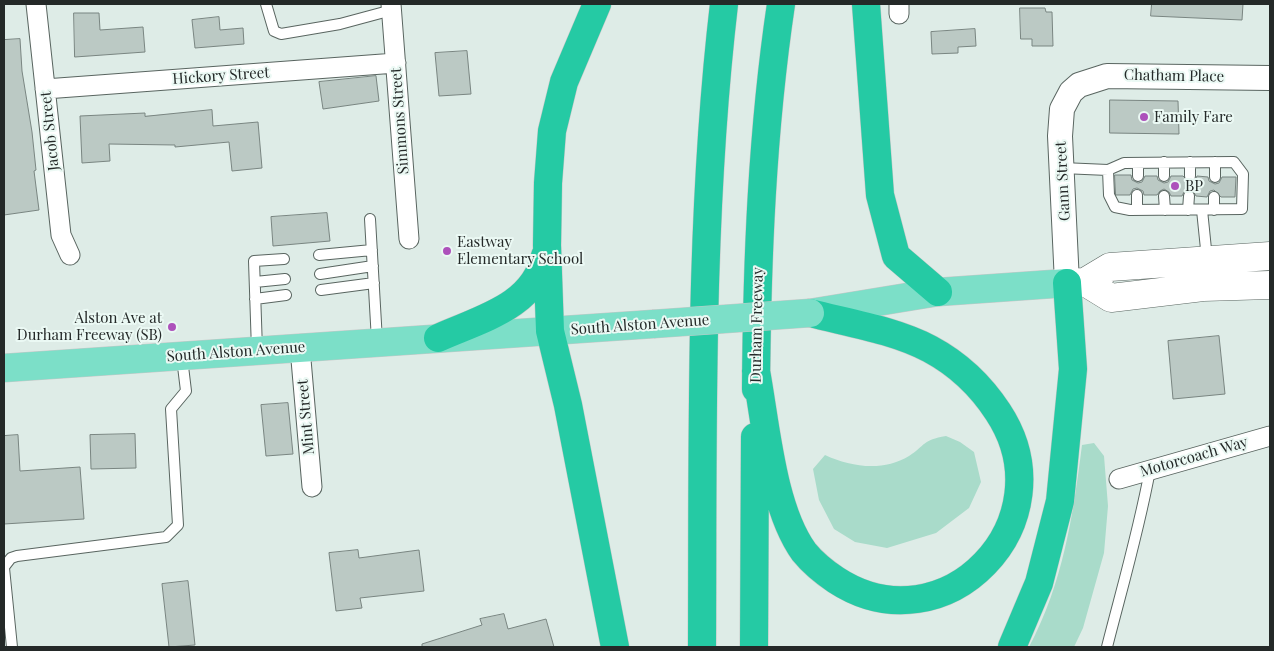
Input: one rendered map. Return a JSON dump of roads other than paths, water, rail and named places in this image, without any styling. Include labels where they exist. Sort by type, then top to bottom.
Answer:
[{"type":"highway","points":[[596,4],[564,82],[552,131],[548,183],[547,245],[550,331],[568,404],[615,647]]},
{"type":"highway","points":[[702,647],[707,235],[711,136],[724,4]]},
{"type":"highway","name":"Durham Freeway","points":[[754,647],[756,372],[762,170],[772,59],[780,4]]},
{"type":"highway","points":[[866,4],[880,195],[896,256],[938,292]]},
{"type":"highway","points":[[438,338],[499,311],[525,295],[539,278],[547,245]]},
{"type":"highway","points":[[1012,647],[1026,618],[1039,583],[1060,501],[1073,369],[1076,282]]},
{"type":"highway","points":[[756,372],[780,504],[791,530],[804,552],[821,570],[858,593],[871,597],[899,600],[929,596],[945,591],[981,570],[998,550],[1010,529],[1018,504],[1020,488],[1014,443],[1006,424],[993,404],[975,382],[956,366],[928,348],[874,329],[810,313]]},
{"type":"main road","points":[[1076,282],[1110,267],[1270,256]]},
{"type":"main road","name":"South Alston Avenue","points":[[4,368],[810,313],[938,292],[1076,282]]},
{"type":"main road","points":[[1076,282],[1111,298],[1203,287],[1270,285]]},
{"type":"street","name":"Jacob Street","points":[[36,4],[61,234],[70,255]]},
{"type":"street","name":"Simmons Street","points":[[391,7],[409,239]]},
{"type":"street","name":"Hickory Street","points":[[46,88],[396,63]]},
{"type":"street","name":"Chatham Place","points":[[1079,85],[1094,79],[1124,75],[1270,78]]},
{"type":"street","name":"Gann Street","points":[[1076,282],[1060,136],[1062,109],[1065,100],[1079,85]]},
{"type":"street","name":"Mint Street","points":[[300,348],[312,487]]},
{"type":"street","name":"Motorcoach Way","points":[[1119,478],[1270,436]]},
{"type":"lane","points":[[266,4],[274,30],[281,34],[340,24],[391,7]]},
{"type":"lane","points":[[1062,168],[1108,170],[1124,163],[1138,162],[1234,162],[1243,174],[1242,208],[1136,210],[1115,207],[1109,195],[1108,170]]},
{"type":"lane","points":[[1138,162],[1138,176]]},
{"type":"lane","points":[[1164,162],[1164,176]]},
{"type":"lane","points":[[1190,162],[1190,176]]},
{"type":"lane","points":[[1215,162],[1215,177]]},
{"type":"lane","points":[[1136,210],[1137,195]]},
{"type":"lane","points":[[1164,196],[1164,210]]},
{"type":"lane","points":[[1188,210],[1189,196]]},
{"type":"lane","points":[[1214,197],[1214,210]]},
{"type":"lane","points":[[1202,210],[1208,261]]},
{"type":"lane","points":[[370,220],[377,342]]},
{"type":"lane","points":[[319,255],[372,250]]},
{"type":"lane","points":[[257,351],[254,261],[284,258]]},
{"type":"lane","points":[[320,274],[373,266]]},
{"type":"lane","points":[[255,282],[285,278]]},
{"type":"lane","points":[[321,290],[374,283]]},
{"type":"lane","points":[[255,299],[286,295]]},
{"type":"lane","points":[[12,647],[4,568],[11,558],[166,537],[178,525],[171,409],[186,391],[182,355]]},
{"type":"lane","points":[[1107,647],[1118,598],[1136,541],[1150,470]]},
{"type":"place","name":"Family Fare","points":[[1144,117]]},
{"type":"place","name":"BP","points":[[1175,186]]},
{"type":"place","name":"Eastway Elementary School","points":[[447,251]]},
{"type":"place","name":"Alston Ave at Durham Freeway (SB)","points":[[172,327]]}]
